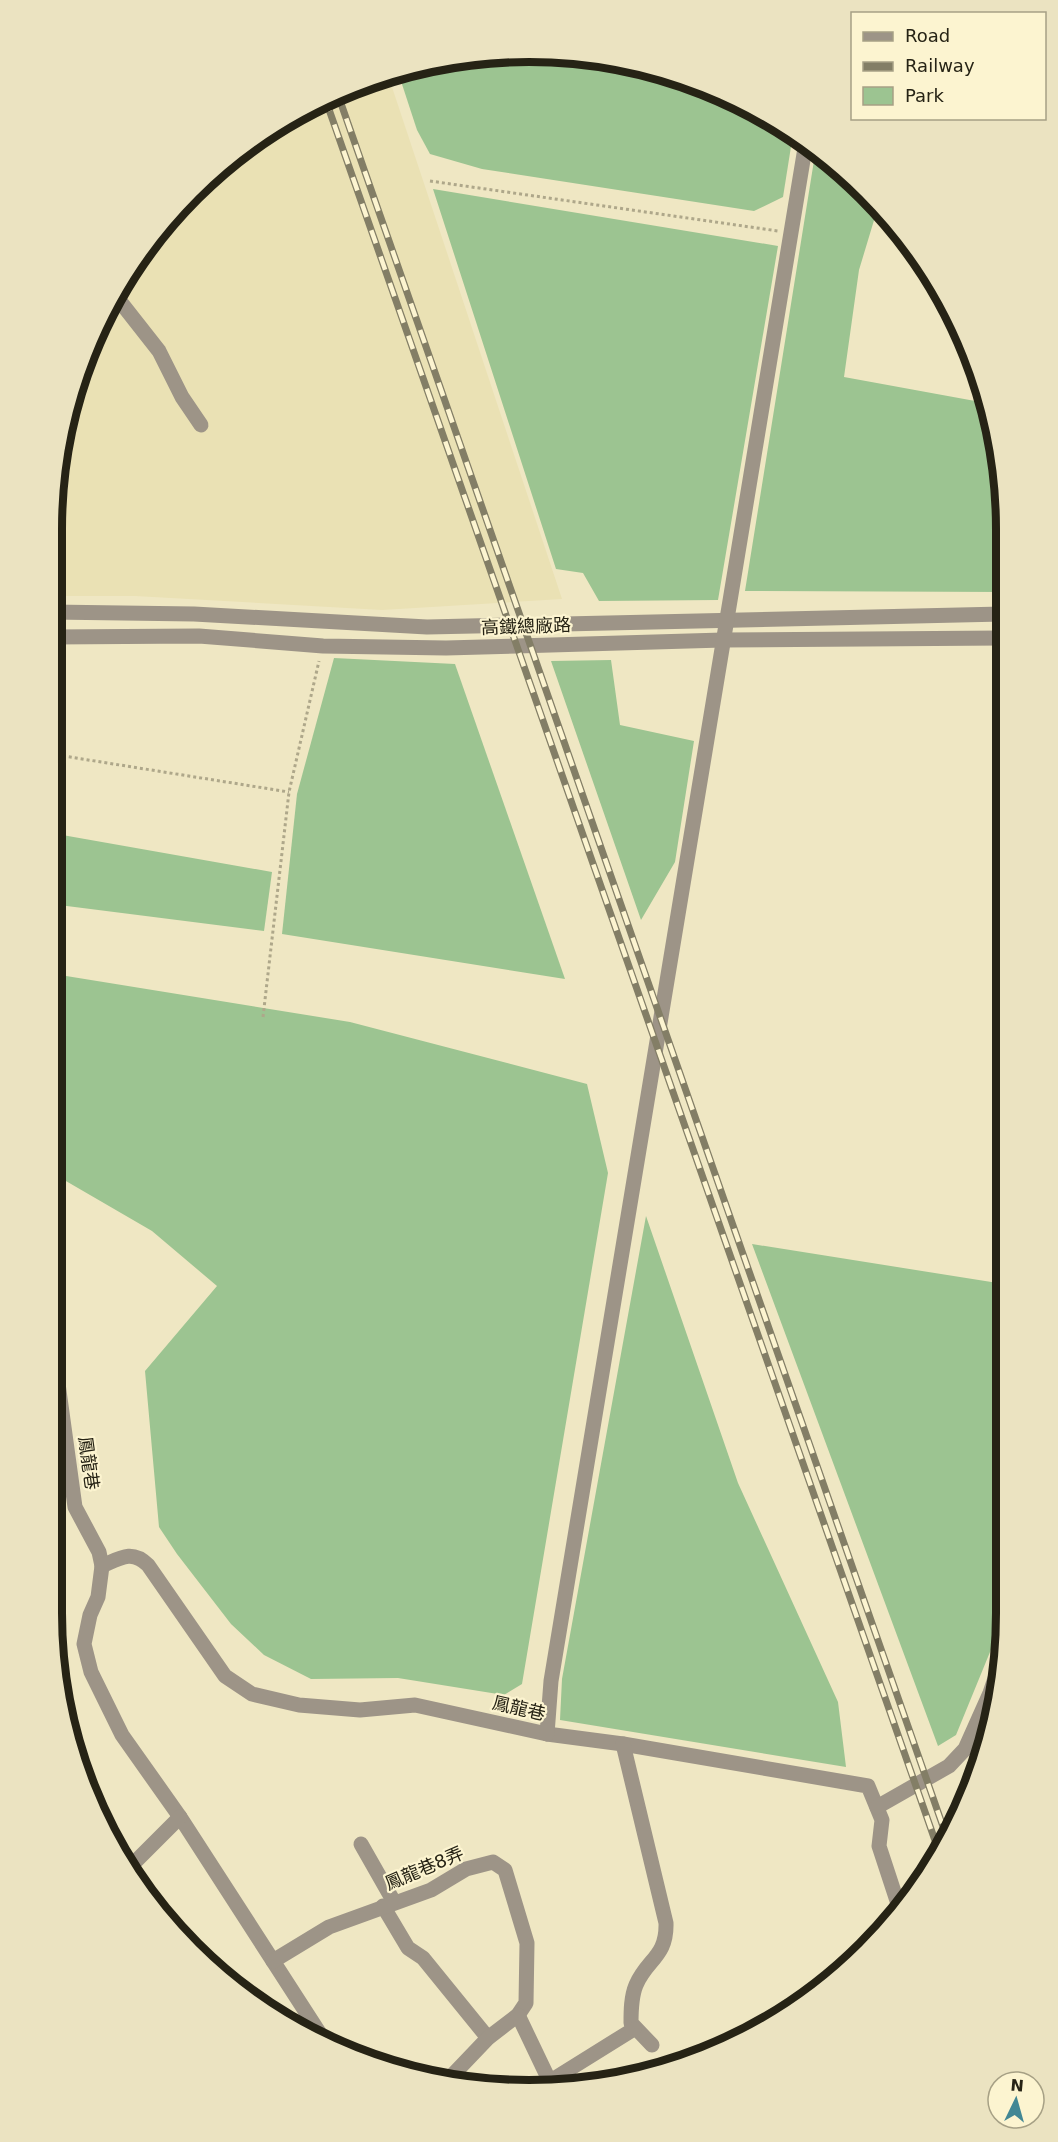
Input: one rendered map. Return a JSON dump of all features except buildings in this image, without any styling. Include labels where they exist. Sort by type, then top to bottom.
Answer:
[{"type":"street","points":[[547,1734],[551,1681],[804,151]]},
{"type":"street","points":[[120,302],[159,351],[182,397],[201,425]]},
{"type":"street","name":"高鐵總廠路","points":[[62,612],[194,614],[427,627],[728,618],[996,614]]},
{"type":"street","name":"高鐵總廠路","points":[[62,637],[199,636],[323,646],[446,648],[723,640],[996,638]]},
{"type":"street","name":"鳳龍巷","points":[[62,1413],[75,1507],[99,1552],[102,1566],[98,1597],[90,1615],[84,1644],[91,1672],[122,1735],[180,1817],[317,2029]]},
{"type":"street","name":"鳳龍巷","points":[[102,1566],[128,1554],[140,1557],[148,1565],[225,1676],[252,1694],[299,1706],[360,1710],[415,1705],[547,1734],[623,1744],[868,1786],[882,1821],[879,1846],[897,1901]]},
{"type":"street","points":[[877,1807],[949,1766],[965,1749],[990,1694]]},
{"type":"street","points":[[623,1744],[663,1906],[667,1941],[636,1984],[631,2023],[634,2029],[652,2045]]},
{"type":"street","points":[[134,1863],[180,1817]]},
{"type":"street","points":[[361,1845],[389,1904]]},
{"type":"street","name":"鳳龍巷8弄","points":[[273,1962],[329,1927],[431,1890],[466,1869],[493,1862],[505,1870],[527,1943],[526,2002],[518,2015]]},
{"type":"street","name":"鳳龍巷8弄","points":[[389,1904],[408,1948],[423,1958],[488,2038]]},
{"type":"street","points":[[453,2075],[488,2038],[518,2015],[545,2079]]},
{"type":"street","points":[[555,2079],[634,2029]]},
{"type":"path","points":[[430,182],[791,233]]},
{"type":"path","points":[[263,1017],[289,792],[323,646]]},
{"type":"path","points":[[62,756],[289,792]]},
{"type":"shaded area","points":[[390,82],[562,599],[382,610],[135,596],[62,596],[63,498],[70,438],[86,379],[110,322],[140,269],[158,244],[198,198],[244,158],[295,124],[322,110]]},
{"type":"green space","points":[[529,62],[590,65],[650,77],[708,97],[763,124],[792,142],[783,197],[754,211],[482,169],[430,154],[417,130],[400,79],[468,65]]},
{"type":"green space","points":[[814,158],[860,198],[875,216],[859,270],[844,377],[979,402],[993,468],[996,592],[745,591]]},
{"type":"green space","points":[[433,189],[778,246],[718,600],[599,601],[583,573],[556,569]]},
{"type":"green space","points":[[334,658],[455,664],[565,979],[282,934],[297,794]]},
{"type":"green space","points":[[611,660],[620,725],[694,741],[675,862],[641,920],[551,661]]},
{"type":"green space","points":[[62,835],[272,872],[264,931],[62,905]]},
{"type":"green space","points":[[62,975],[350,1022],[587,1084],[608,1173],[522,1684],[504,1695],[398,1678],[311,1679],[264,1655],[231,1624],[159,1527],[145,1371],[217,1286],[152,1231],[62,1179]]},
{"type":"green space","points":[[646,1216],[738,1483],[838,1702],[846,1767],[560,1720],[562,1679]]},
{"type":"green space","points":[[752,1244],[996,1283],[996,1305],[992,1316],[992,1394],[996,1448],[995,1639],[956,1735],[938,1746]]},
{"type":"railway","points":[[340,101],[944,1828]]},
{"type":"railway","points":[[328,107],[936,1843]]}]
